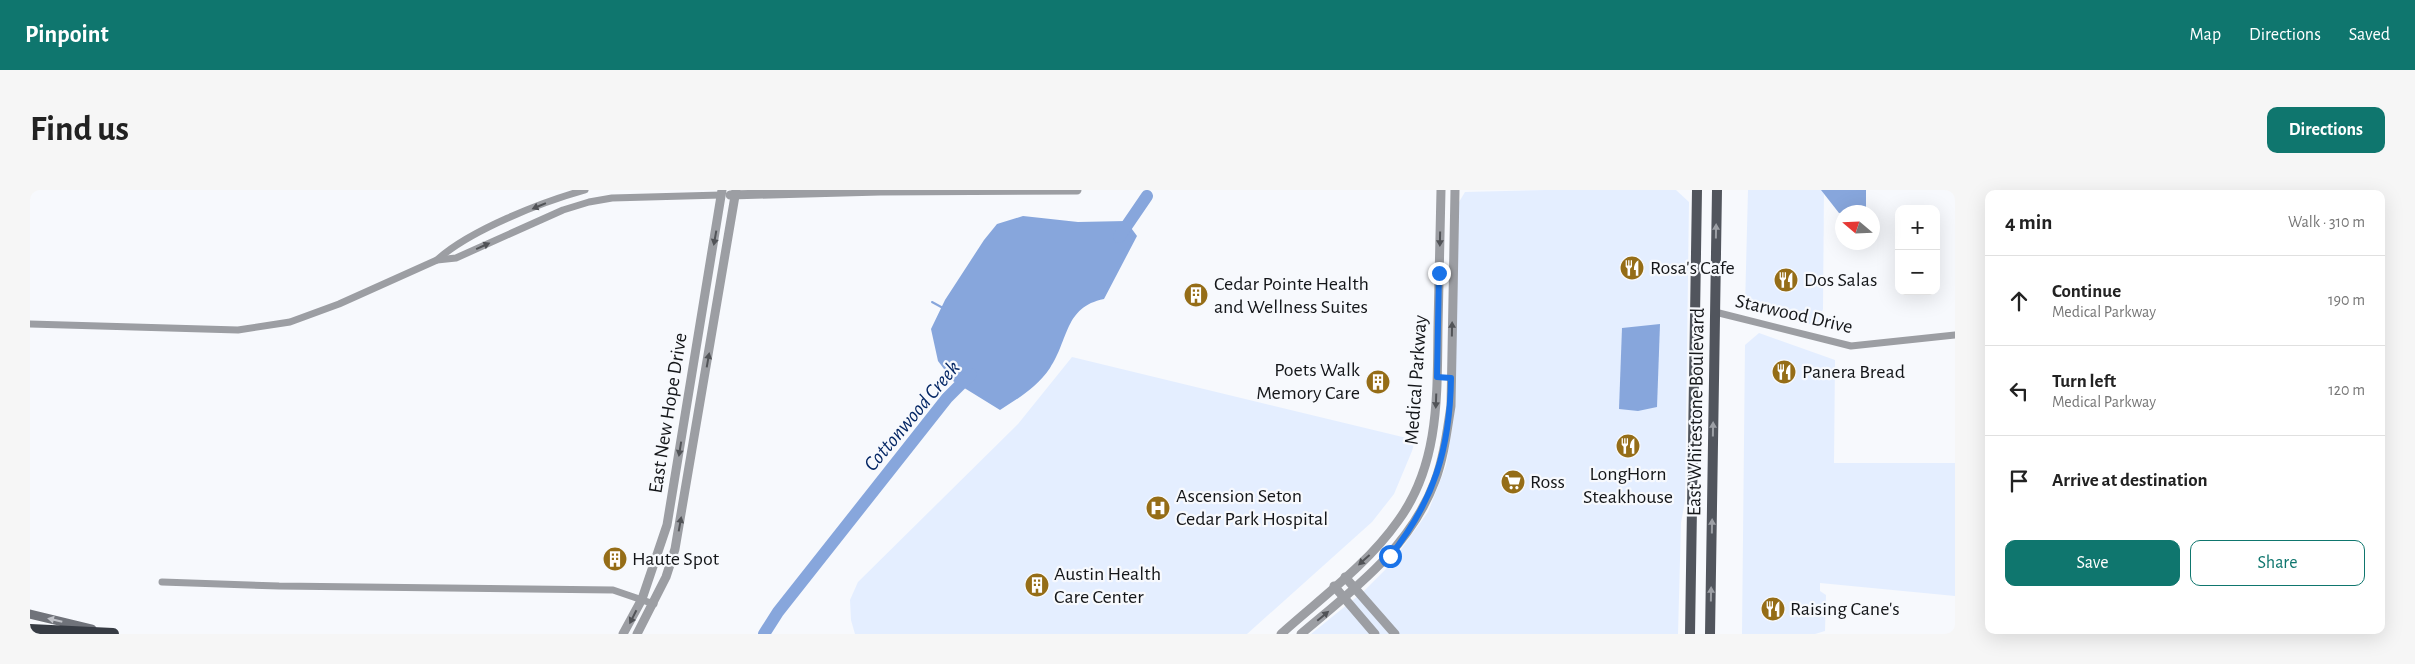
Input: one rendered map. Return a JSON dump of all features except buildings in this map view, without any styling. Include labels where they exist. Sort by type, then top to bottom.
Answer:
[{"type":"highway","points":[[30,630],[114,634]]},
{"type":"main road","name":"East Whitestone Boulevard","points":[[1690,634],[1697,190]]},
{"type":"main road","name":"East Whitestone Boulevard","points":[[1710,634],[1717,190]]},
{"type":"main road","points":[[30,614],[114,634]]},
{"type":"street","points":[[30,324],[238,330],[290,322],[340,304],[437,260],[450,249],[518,214],[558,198],[585,190]]},
{"type":"street","points":[[437,260],[456,258],[563,210],[612,198],[722,193],[1077,190]]},
{"type":"street","name":"Medical Parkway","points":[[1281,634],[1345,577],[1387,536],[1411,500],[1420,481],[1432,444],[1437,377],[1441,190]]},
{"type":"street","name":"Medical Parkway","points":[[1301,634],[1356,588],[1390,556],[1400,544],[1431,493],[1446,440],[1451,378],[1455,190]]},
{"type":"street","name":"East New Hope Drive","points":[[623,634],[642,600],[667,525],[722,193]]},
{"type":"street","name":"East New Hope Drive","points":[[637,634],[654,604],[666,577],[675,549],[736,193]]},
{"type":"street","points":[[558,198],[563,210]]},
{"type":"street","name":"Starwood Drive","points":[[1715,312],[1851,346],[1955,335]]},
{"type":"street","points":[[1437,377],[1451,378]]},
{"type":"street","points":[[688,400],[700,408]]},
{"type":"street","points":[[1345,577],[1395,634]]},
{"type":"street","points":[[162,582],[279,586],[613,590],[654,604]]},
{"type":"street","points":[[1334,586],[1375,634]]},
{"type":"shaded area","points":[[1676,190],[1689,202],[1685,501],[1681,523],[1678,634],[1311,634],[1364,591],[1389,566],[1428,512],[1446,466],[1454,417],[1459,202],[1465,192]]},
{"type":"shaded area","points":[[1748,190],[1824,190],[1823,309],[1817,326],[1745,307]]},
{"type":"shaded area","points":[[1759,333],[1835,360],[1834,463],[1955,463],[1955,596],[1820,583],[1820,591],[1826,595],[1825,631],[1815,634],[1742,634],[1745,345]]},
{"type":"shaded area","name":"Ascension Seton Cedar Park Hospital","points":[[1072,357],[1415,440],[1394,494],[1372,522],[1247,634],[855,634],[851,620],[850,600],[858,582],[1018,424]]},
{"type":"water","points":[[1821,190],[1866,190],[1866,205],[1835,205],[1835,208]]},
{"type":"water","points":[[1023,216],[1078,222],[1126,221],[1137,236],[1104,299],[1091,303],[1081,309],[1074,317],[1056,357],[1045,375],[1027,392],[1000,410],[953,381],[938,361],[931,329],[945,300],[984,240],[997,224]]},
{"type":"water","points":[[1660,324],[1657,407],[1638,411],[1619,409],[1622,328]]},
{"type":"waterway","name":"Cottonwood Creek","points":[[1119,237],[1147,196]]},
{"type":"waterway","points":[[932,302],[943,308]]},
{"type":"waterway","name":"Cottonwood Creek","points":[[764,634],[778,612],[947,398],[971,374]]},
{"type":"place","name":"Rosa's Cafe","points":[[1632,268]]},
{"type":"place","name":"Dos Salas","points":[[1786,280]]},
{"type":"place","name":"Cedar Pointe Health and Wellness Suites","points":[[1196,295]]},
{"type":"place","name":"Panera Bread","points":[[1784,372]]},
{"type":"place","name":"Poets Walk Memory Care","points":[[1378,382]]},
{"type":"place","name":"LongHorn Steakhouse","points":[[1628,446]]},
{"type":"place","name":"Ross","points":[[1513,482]]},
{"type":"place","name":"Ascension Seton Cedar Park Hospital","points":[[1158,508]]},
{"type":"place","name":"Haute Spot","points":[[615,559]]},
{"type":"place","name":"Austin Health Care Center","points":[[1037,585]]},
{"type":"place","name":"Raising Cane's","points":[[1773,609]]},
{"type":"route","points":[[1390,556],[1412,526],[1431,493],[1446,440],[1451,406],[1451,378],[1437,377],[1439,273]]}]
